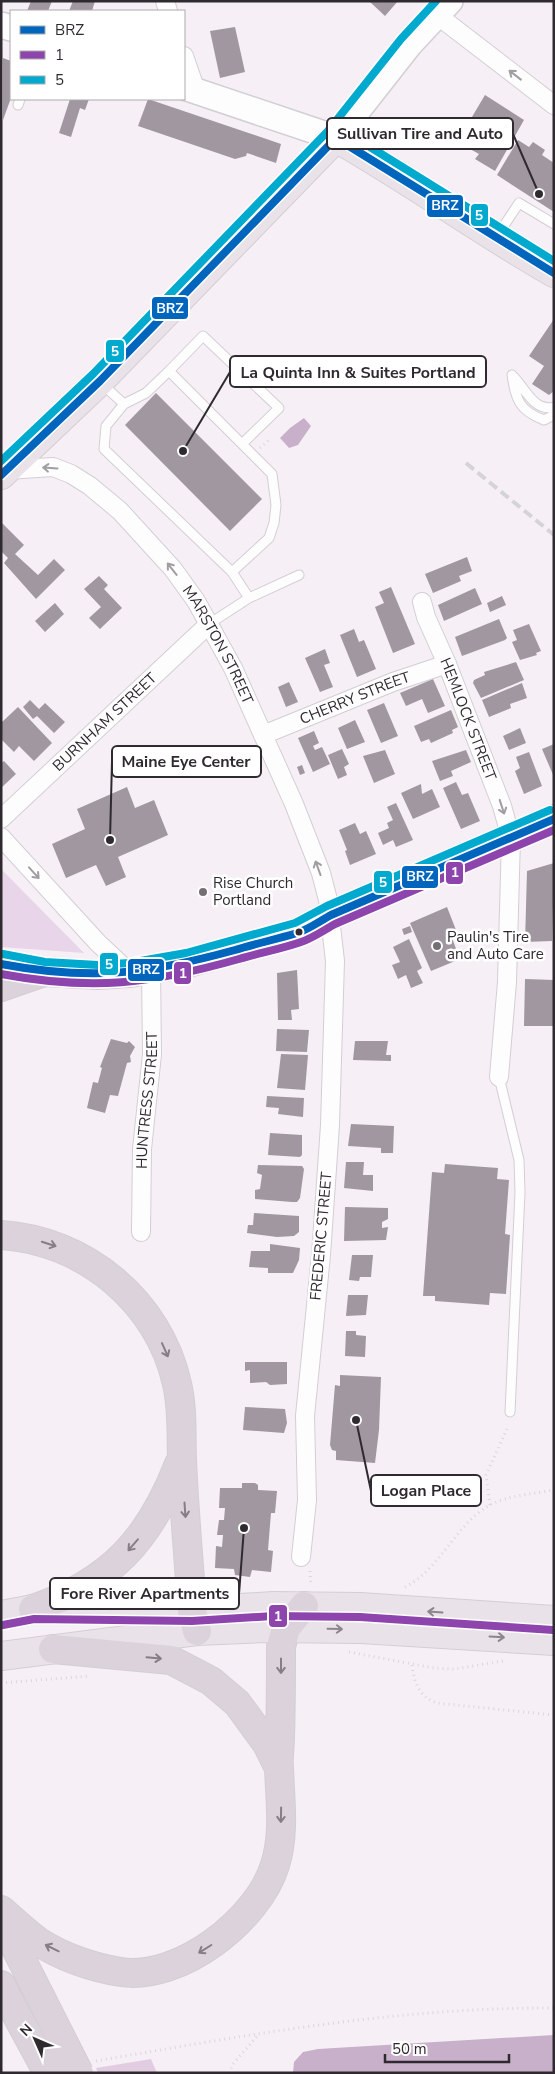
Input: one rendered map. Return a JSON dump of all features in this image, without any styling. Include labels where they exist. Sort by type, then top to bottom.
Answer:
[{"type":"highway","points":[[1,987],[44,972]]},
{"type":"highway","points":[[1,1235],[32,1238],[86,1260],[118,1284],[145,1314],[165,1348],[177,1383],[195,1621]]},
{"type":"highway","points":[[34,1608],[63,1598],[89,1584],[124,1556],[143,1534],[160,1509],[182,1458]]},
{"type":"highway","points":[[1,1910],[40,1942],[78,1961],[122,1972],[150,1971],[198,1953],[227,1935],[266,1888],[276,1864],[281,1820],[278,1766],[281,1646],[286,1628],[308,1597]]},
{"type":"highway","points":[[53,1649],[171,1660],[211,1680],[237,1703],[267,1744],[278,1766]]},
{"type":"highway","points":[[1,1919],[40,1996],[85,2067]]},
{"type":"highway","points":[[6,1994],[48,2073]]},
{"type":"main road","points":[[4,472],[100,381],[336,138],[409,45],[444,8]]},
{"type":"main road","points":[[190,89],[336,138],[383,165],[554,273]]},
{"type":"main road","points":[[1,964],[44,972],[98,975],[141,971],[188,963],[299,932],[331,915],[554,819]]},
{"type":"main road","points":[[1,1656],[53,1649],[308,1597],[360,1607],[554,1620]]},
{"type":"main road","points":[[1,1615],[34,1608],[286,1628],[360,1629],[554,1641]]},
{"type":"street","points":[[444,8],[554,105]]},
{"type":"street","points":[[185,62],[190,89]]},
{"type":"street","name":"MARSTON STREET","points":[[4,472],[53,467],[71,474],[90,486],[120,511],[148,539],[173,569],[210,624],[233,668],[294,804],[320,873],[331,915]]},
{"type":"street","name":"HEMLOCK STREET","points":[[422,602],[426,617],[448,664],[502,806],[511,838],[508,975],[499,1077]]},
{"type":"street","name":"BURNHAM STREET","points":[[1,819],[210,624]]},
{"type":"street","name":"CHERRY STREET","points":[[263,735],[384,685],[448,664]]},
{"type":"street","points":[[1,836],[98,943],[141,971]]},
{"type":"street","name":"FREDERIC STREET","points":[[301,1557],[307,1500],[305,1416],[321,1255],[330,1125],[335,961],[331,915]]},
{"type":"street","name":"HUNTRESS STREET","points":[[141,971],[152,1054],[142,1149],[141,1232]]},
{"type":"lane","points":[[496,238],[519,202],[554,224]]},
{"type":"lane","points":[[243,443],[278,408],[203,336],[146,393],[124,404],[106,426],[104,449],[232,572],[249,598]]},
{"type":"lane","points":[[169,371],[272,474],[276,505],[274,523],[269,538],[232,572]]},
{"type":"lane","points":[[554,407],[544,408],[533,401],[512,374],[516,400],[522,407],[532,416],[544,420],[554,415]]},
{"type":"lane","points":[[100,381],[124,404]]},
{"type":"lane","points":[[210,624],[249,598],[298,575]]},
{"type":"lane","points":[[499,1077],[519,1160],[520,1192],[510,1412]]},
{"type":"path","points":[[490,1505],[486,1475],[507,1429]]},
{"type":"path","points":[[399,1588],[406,1587],[428,1570],[474,1515],[490,1505],[554,1490]]},
{"type":"path","points":[[301,1557],[311,1558],[308,1597]]},
{"type":"path","points":[[412,1664],[417,1687],[428,1700],[437,1703],[554,1715]]},
{"type":"path","points":[[85,2067],[260,2033],[453,2011],[554,2008]]},
{"type":"path","points":[[229,2073],[233,2064],[260,2033]]},
{"type":"shaded area","points":[[304,418],[311,426],[298,445],[289,448],[280,438]]},
{"type":"shaded area","points":[[1,869],[84,953],[1,947]]},
{"type":"shaded area","points":[[554,2035],[554,2073],[293,2073],[294,2062],[303,2052],[318,2049]]},
{"type":"shaded area","points":[[151,2059],[157,2073],[98,2073],[96,2068]]},
{"type":"building","points":[[31,1],[52,1],[48,10],[27,10]]},
{"type":"building","points":[[73,1],[95,1],[92,10],[69,10]]},
{"type":"building","points":[[369,1],[398,1],[385,16]]},
{"type":"building","points":[[235,27],[245,72],[220,78],[210,31]]},
{"type":"building","points":[[3,58],[10,61],[10,100],[3,120]]},
{"type":"building","points":[[485,95],[524,120],[495,171],[475,159],[479,154],[470,149],[474,142],[468,139],[472,130],[466,127]]},
{"type":"building","points":[[70,100],[89,100],[85,110],[80,108],[71,137],[59,133]]},
{"type":"building","points":[[148,100],[151,100],[281,144],[276,163],[247,153],[246,156],[235,159],[138,126]]},
{"type":"building","points":[[518,140],[529,147],[533,142],[545,150],[542,155],[554,163],[554,212],[497,175]]},
{"type":"building","points":[[554,319],[554,391],[549,395],[532,384],[544,366],[529,356]]},
{"type":"building","points":[[156,393],[262,499],[230,531],[125,425]]},
{"type":"building","points":[[1,522],[24,545],[15,554],[38,575],[54,559],[65,570],[36,599],[4,563],[8,558],[1,551]]},
{"type":"building","points":[[467,557],[472,571],[459,576],[461,581],[433,593],[425,574]]},
{"type":"building","points":[[99,576],[108,585],[104,589],[122,608],[100,629],[89,618],[101,607],[84,589]]},
{"type":"building","points":[[391,587],[415,644],[393,653],[375,607],[384,603],[379,592]]},
{"type":"building","points":[[475,588],[482,604],[444,621],[438,605]]},
{"type":"building","points":[[502,596],[506,605],[490,612],[487,603]]},
{"type":"building","points":[[55,603],[64,614],[45,632],[35,621]]},
{"type":"building","points":[[499,619],[507,638],[505,640],[462,656],[455,637]]},
{"type":"building","points":[[529,624],[541,651],[536,653],[537,655],[520,660],[512,642],[517,640],[513,630]]},
{"type":"building","points":[[354,629],[359,642],[364,640],[376,669],[357,677],[340,635]]},
{"type":"building","points":[[325,649],[330,663],[324,665],[333,687],[320,692],[305,658]]},
{"type":"building","points":[[516,662],[524,680],[481,698],[473,683],[474,680],[485,675],[484,672]]},
{"type":"building","points":[[433,679],[445,706],[428,713],[422,699],[406,706],[400,693]]},
{"type":"building","points":[[289,682],[298,702],[286,707],[278,687]]},
{"type":"building","points":[[522,683],[527,698],[510,704],[511,708],[489,717],[482,700]]},
{"type":"building","points":[[30,700],[39,709],[45,703],[65,722],[54,733],[37,716],[33,719],[23,707]]},
{"type":"building","points":[[384,703],[398,736],[381,743],[367,710]]},
{"type":"building","points":[[18,707],[52,743],[34,761],[19,746],[14,752],[1,739],[1,723]]},
{"type":"building","points":[[451,710],[458,727],[452,730],[453,733],[431,743],[429,739],[421,742],[414,726]]},
{"type":"building","points":[[355,720],[365,742],[347,749],[338,728]]},
{"type":"building","points":[[520,728],[526,743],[509,750],[503,736]]},
{"type":"building","points":[[314,731],[319,743],[313,746],[315,750],[322,747],[330,764],[313,772],[298,738]]},
{"type":"building","points":[[554,744],[554,777],[542,749]]},
{"type":"building","points":[[342,749],[349,764],[344,767],[347,775],[338,779],[328,755]]},
{"type":"building","points":[[385,750],[395,774],[374,783],[363,756]]},
{"type":"building","points":[[466,750],[471,762],[451,771],[453,776],[440,781],[432,761]]},
{"type":"building","points":[[529,752],[542,786],[524,794],[515,771],[520,768],[516,757]]},
{"type":"building","points":[[4,761],[16,774],[1,788],[1,763]]},
{"type":"building","points":[[302,765],[305,773],[300,775],[297,767]]},
{"type":"building","points":[[456,782],[462,795],[468,793],[480,821],[461,829],[443,788]]},
{"type":"building","points":[[421,784],[422,794],[432,789],[440,807],[413,819],[401,793]]},
{"type":"building","points":[[127,787],[135,808],[154,800],[168,835],[118,857],[126,877],[106,886],[96,865],[66,878],[52,844],[85,829],[77,809]]},
{"type":"building","points":[[396,803],[413,840],[396,847],[393,840],[383,845],[378,833],[389,828],[387,823],[393,820],[387,807]]},
{"type":"building","points":[[355,823],[360,834],[366,831],[376,854],[350,865],[345,851],[347,850],[339,830]]},
{"type":"building","points":[[554,863],[552,941],[525,942],[527,871]]},
{"type":"building","name":"Paulin's Tire and Auto Care","points":[[447,907],[456,930],[450,933],[460,959],[431,971],[410,923]]},
{"type":"building","points":[[410,926],[412,932],[404,935],[402,929]]},
{"type":"building","points":[[409,939],[422,968],[417,971],[423,983],[411,988],[406,975],[398,979],[392,965],[400,962],[393,947]]},
{"type":"building","points":[[297,970],[299,1009],[291,1010],[292,1020],[278,1020],[277,973]]},
{"type":"building","points":[[525,979],[554,980],[554,1026],[524,1026]]},
{"type":"building","points":[[277,1029],[309,1030],[307,1052],[276,1051]]},
{"type":"building","points":[[111,1039],[127,1043],[129,1041],[135,1047],[130,1056],[131,1062],[127,1063],[118,1096],[110,1095],[105,1113],[87,1108],[93,1082],[98,1083],[102,1068],[100,1067]]},
{"type":"building","points":[[355,1041],[388,1041],[386,1055],[391,1055],[391,1061],[353,1060]]},
{"type":"building","points":[[281,1054],[308,1055],[305,1090],[277,1088]]},
{"type":"building","points":[[267,1096],[304,1098],[303,1117],[278,1114],[279,1108],[266,1107]]},
{"type":"building","points":[[351,1124],[394,1126],[393,1153],[381,1153],[381,1148],[348,1146]]},
{"type":"building","points":[[270,1133],[302,1135],[302,1155],[300,1157],[268,1155]]},
{"type":"building","points":[[346,1162],[364,1162],[363,1175],[373,1175],[373,1191],[344,1188]]},
{"type":"building","points":[[445,1164],[498,1168],[497,1179],[509,1180],[505,1234],[510,1235],[506,1294],[490,1293],[489,1305],[435,1301],[435,1296],[423,1296],[432,1172],[444,1173]]},
{"type":"building","points":[[258,1165],[302,1166],[304,1169],[300,1198],[297,1202],[255,1199],[255,1190],[260,1189],[262,1175],[257,1173]]},
{"type":"building","points":[[345,1207],[388,1208],[388,1219],[382,1222],[382,1228],[388,1227],[386,1240],[344,1241]]},
{"type":"building","points":[[254,1213],[299,1216],[299,1232],[294,1236],[277,1237],[247,1233],[248,1225],[253,1225]]},
{"type":"building","points":[[270,1244],[300,1248],[299,1260],[293,1273],[268,1273],[268,1268],[249,1267],[251,1251],[270,1251]]},
{"type":"building","points":[[352,1255],[373,1255],[371,1277],[360,1277],[359,1281],[349,1280]]},
{"type":"building","points":[[348,1295],[368,1295],[366,1315],[346,1316]]},
{"type":"building","points":[[346,1331],[356,1331],[356,1335],[366,1336],[365,1357],[345,1356]]},
{"type":"building","points":[[245,1362],[287,1362],[287,1384],[250,1383],[250,1370],[245,1371]]},
{"type":"building","points":[[340,1375],[381,1377],[379,1430],[375,1463],[336,1460],[336,1451],[332,1450],[330,1445],[335,1385],[340,1386]]},
{"type":"building","points":[[245,1407],[285,1409],[287,1423],[284,1433],[243,1430]]},
{"type":"building","points":[[242,1483],[255,1483],[258,1485],[258,1490],[277,1491],[275,1513],[271,1513],[268,1550],[273,1551],[271,1572],[252,1570],[250,1577],[235,1575],[234,1569],[215,1568],[216,1546],[222,1547],[223,1535],[217,1535],[219,1520],[224,1520],[225,1508],[219,1508],[220,1488],[242,1488]]},
{"type":"railway","points":[[466,463],[554,535]]},
{"type":"transit line","name":"5","points":[[1,461],[93,374],[328,131],[401,39],[436,1]]},
{"type":"transit line","name":"5","points":[[341,129],[554,261]]},
{"type":"transit line","name":"BRZ","points":[[336,138],[554,273]]},
{"type":"transit line","name":"BRZ","points":[[1,475],[100,381],[336,138]]},
{"type":"transit line","name":"5","points":[[3,954],[45,962],[98,965],[129,963],[186,953],[295,923],[327,906],[550,810]]},
{"type":"transit line","name":"BRZ","points":[[1,964],[63,972],[119,972],[174,965],[235,950],[301,931],[331,915],[554,819]]},
{"type":"transit line","name":"1","points":[[1,974],[64,982],[93,983],[149,979],[207,968],[286,947],[305,940],[335,924],[554,830]]},
{"type":"transit line","name":"1","points":[[3,1625],[34,1619],[192,1621],[273,1616],[360,1617],[553,1630]]},
{"type":"place","name":"Sullivan Tire and Auto","points":[[539,194]]},
{"type":"place","name":"La Quinta Inn & Suites Portland","points":[[183,451]]},
{"type":"place","name":"Maine Eye Center","points":[[110,840]]},
{"type":"place","name":"Rise Church Portland","points":[[203,892]]},
{"type":"place","name":"Paulin's Tire and Auto Care","points":[[437,946]]},
{"type":"place","name":"Logan Place","points":[[356,1420]]},
{"type":"place","name":"Fore River Apartments","points":[[244,1528]]}]
